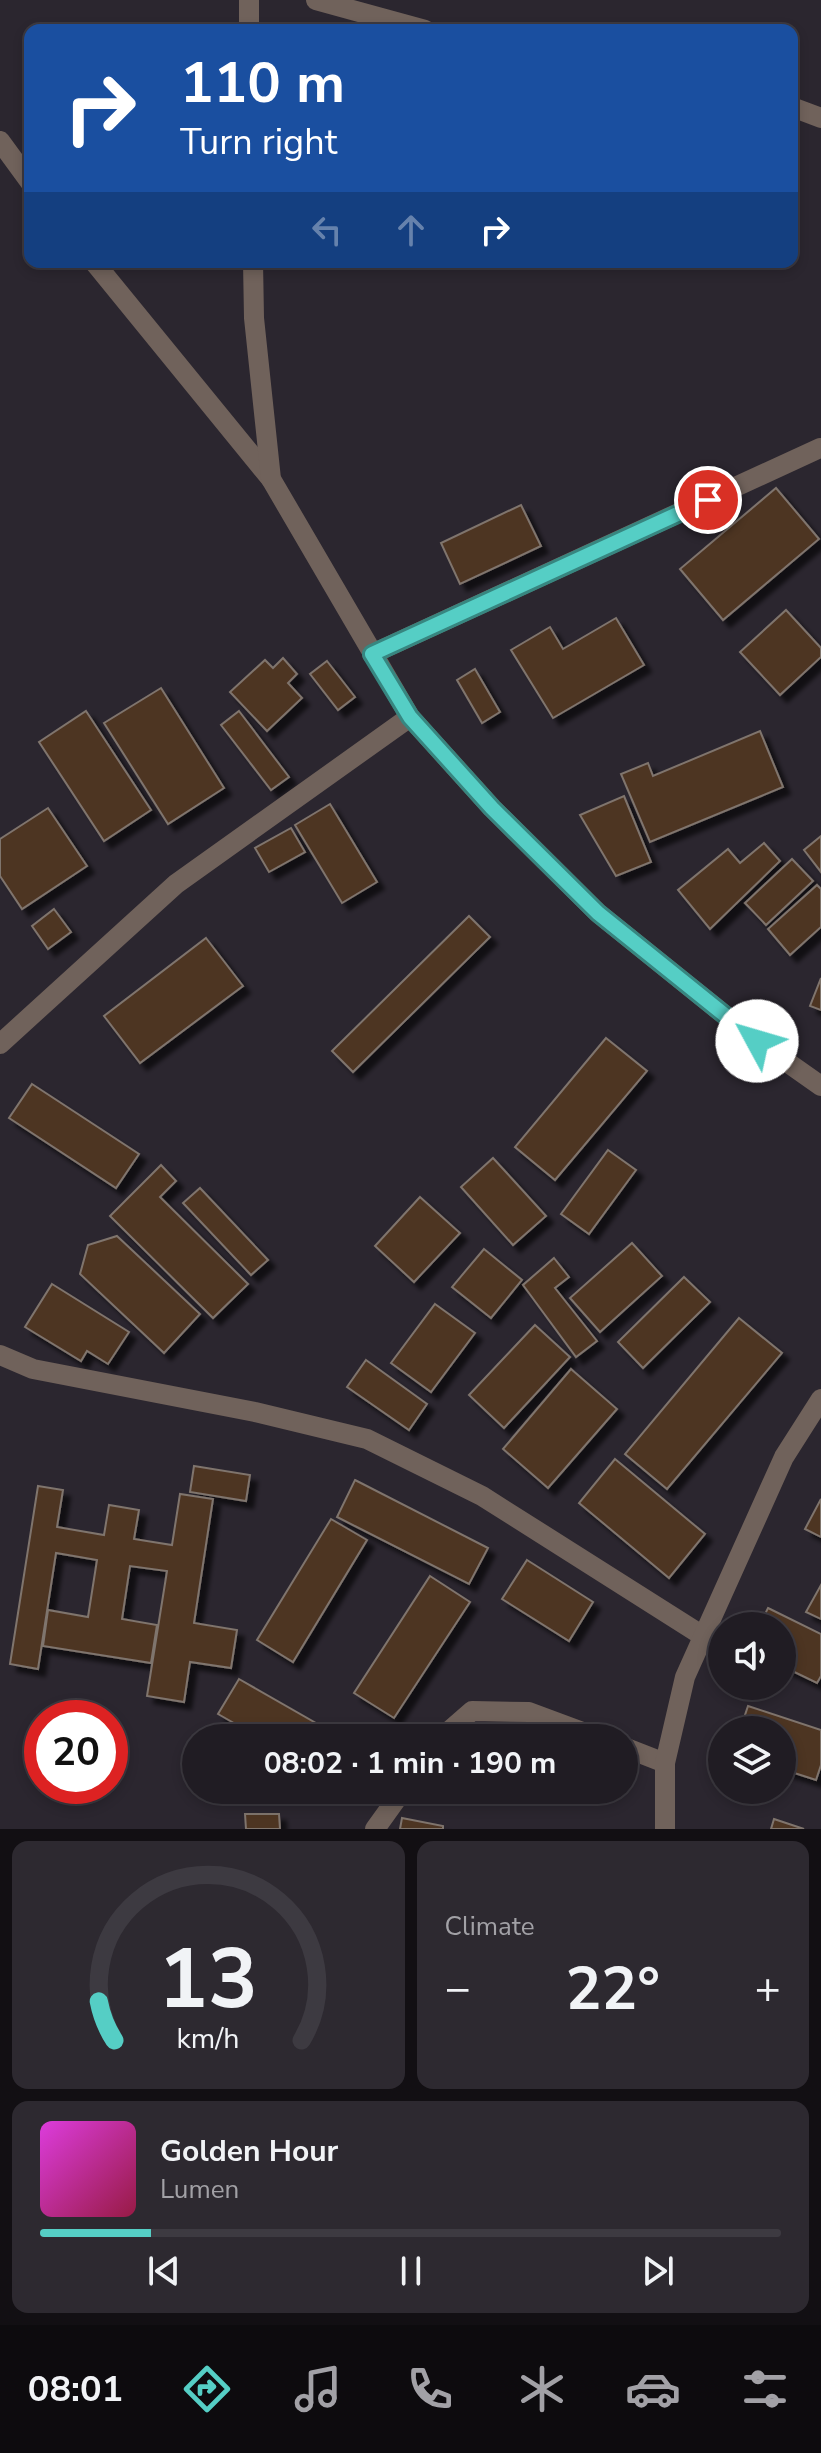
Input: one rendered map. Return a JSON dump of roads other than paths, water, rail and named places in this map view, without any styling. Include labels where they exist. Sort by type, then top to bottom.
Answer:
[{"type":"street","points":[[249,0],[249,24]]},
{"type":"street","points":[[316,0],[403,24]]},
{"type":"street","points":[[798,109],[821,118]]},
{"type":"street","points":[[0,141],[24,174]]},
{"type":"street","points":[[99,268],[271,479],[410,717],[492,808],[598,913],[757,1041],[821,1086]]},
{"type":"street","points":[[253,268],[254,318],[271,479]]},
{"type":"street","points":[[372,654],[820,448]]},
{"type":"street","points":[[0,1044],[176,884],[410,717]]},
{"type":"street","points":[[0,1355],[33,1369],[255,1412],[367,1439],[482,1496],[703,1636]]},
{"type":"street","points":[[665,1829],[665,1763],[685,1677],[784,1457],[821,1399]]},
{"type":"street","points":[[457,1724],[472,1711],[529,1712],[561,1724]]},
{"type":"street","points":[[638,1752],[665,1763]]},
{"type":"street","points":[[375,1829],[393,1804]]}]
